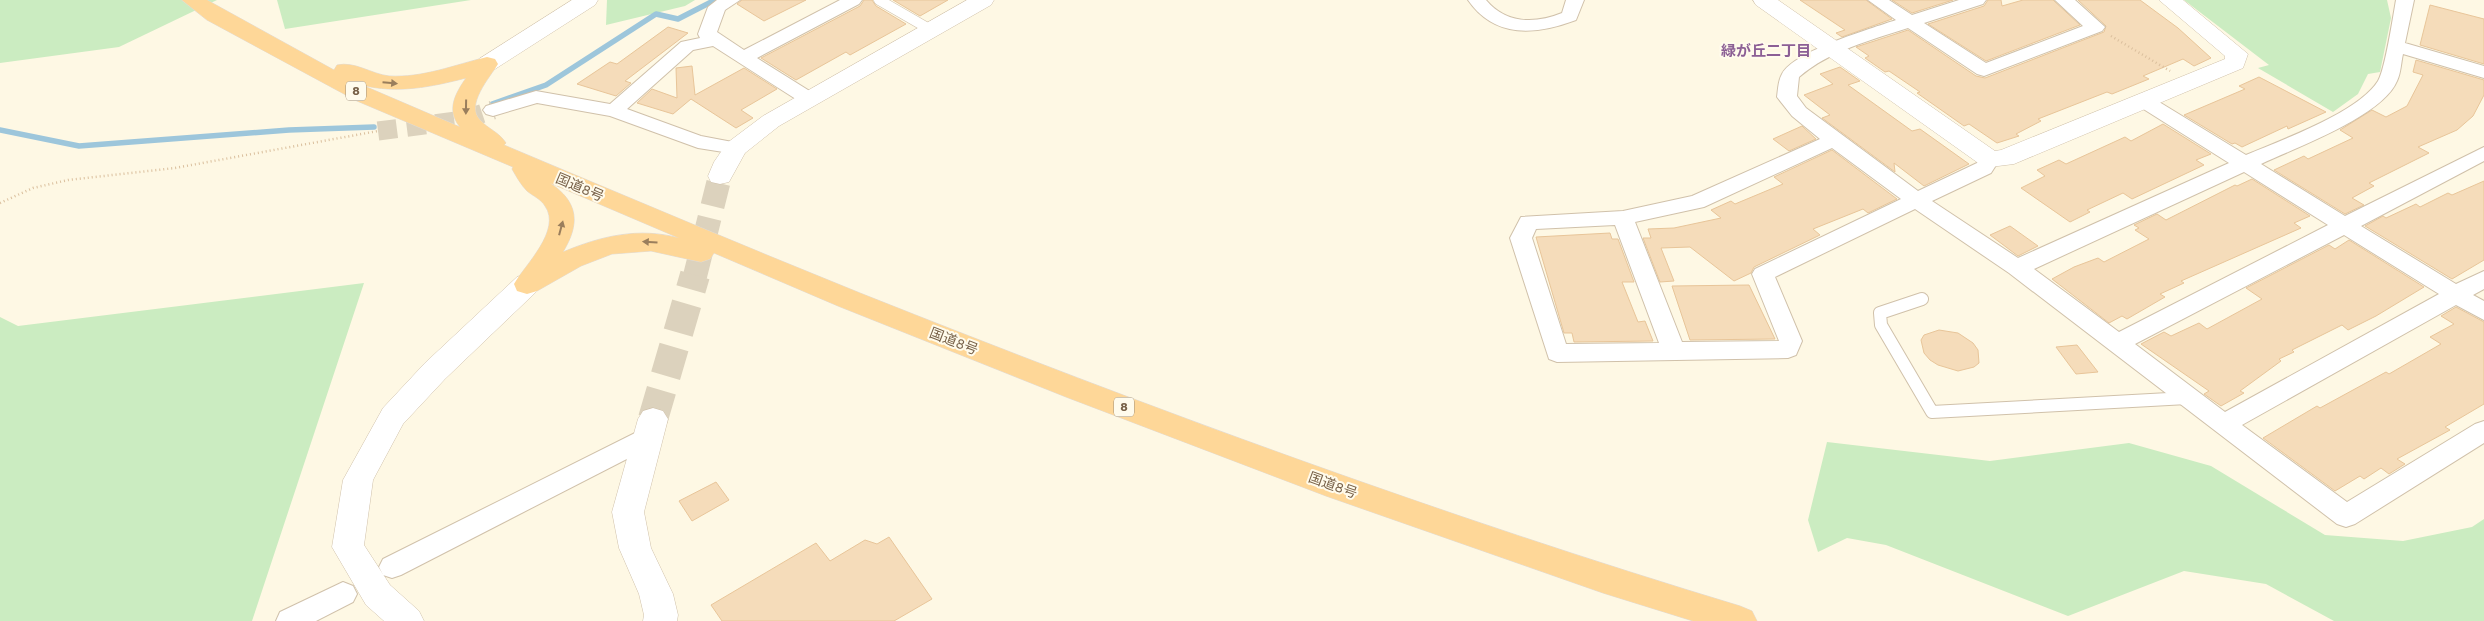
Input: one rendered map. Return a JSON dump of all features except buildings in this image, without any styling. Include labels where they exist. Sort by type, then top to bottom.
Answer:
[{"type":"highway","name":"国道8号","points":[[193,0],[215,15],[365,96],[848,299],[1076,389],[1337,487],[1603,579],[1740,621]]},
{"type":"highway","points":[[215,15],[373,81],[399,84],[438,79],[487,64]]},
{"type":"highway","points":[[487,64],[466,95],[464,112],[471,126],[487,135],[535,184],[553,197],[561,208],[564,223],[548,256],[527,284]]},
{"type":"highway","points":[[527,284],[594,248],[623,242],[650,241],[674,244],[848,299]]},
{"type":"street","points":[[487,64],[587,0]]},
{"type":"street","points":[[731,0],[717,7],[706,34],[809,99]]},
{"type":"street","points":[[744,57],[853,0]]},
{"type":"street","points":[[720,176],[726,162],[736,148],[771,121],[983,0]]},
{"type":"street","points":[[1477,0],[1484,10],[1500,20],[1521,27],[1550,25],[1570,16],[1575,0]]},
{"type":"street","points":[[1764,0],[1990,159],[2005,158],[2235,64],[2237,54],[2170,0]]},
{"type":"street","points":[[1877,0],[1984,70],[2096,27],[2064,0]]},
{"type":"street","points":[[1977,0],[1833,49],[1803,63],[1790,75],[1787,97],[1800,112],[1834,140],[1916,200],[2017,268],[2346,516],[2484,430]]},
{"type":"street","points":[[2017,268],[2343,119],[2375,97],[2388,80],[2405,0]]},
{"type":"street","points":[[614,111],[687,46],[716,40]]},
{"type":"street","points":[[2395,46],[2484,72]]},
{"type":"street","points":[[493,110],[536,97],[614,111],[698,142],[736,148]]},
{"type":"street","points":[[2144,101],[2484,312]]},
{"type":"street","points":[[1834,140],[1698,202],[1623,218],[1528,222],[1520,238],[1557,353],[1788,349],[1791,341],[1763,274],[1984,168],[1990,159]]},
{"type":"street","points":[[2116,344],[2484,153]]},
{"type":"street","points":[[1623,218],[1674,351]]},
{"type":"street","points":[[2223,424],[2484,279]]},
{"type":"street","points":[[407,621],[378,595],[348,547],[358,480],[393,416],[435,371],[527,284]]},
{"type":"street","points":[[392,567],[650,428]]},
{"type":"street","points":[[650,428],[628,512],[635,548],[656,594],[661,615],[660,621]]},
{"type":"street","points":[[290,621],[343,594]]},
{"type":"lane","points":[[878,0],[931,30]]},
{"type":"lane","points":[[1922,299],[1880,313],[1881,326],[1932,412],[2189,398]]},
{"type":"path","points":[[2096,27],[2190,82]]},
{"type":"path","points":[[0,203],[33,188],[68,180],[176,168],[378,131]]},
{"type":"green space","points":[[0,0],[217,0],[119,47],[0,63]]},
{"type":"green space","points":[[277,0],[471,0],[285,29]]},
{"type":"green space","points":[[607,0],[695,0],[685,6],[606,25]]},
{"type":"green space","points":[[2184,0],[2387,0],[2391,18],[2380,72],[2368,74],[2358,94],[2333,112],[2258,68],[2269,65]]},
{"type":"green space","points":[[364,283],[252,621],[0,621],[0,317],[18,326]]},
{"type":"green space","points":[[1827,442],[1990,461],[2129,443],[2211,466],[2325,535],[2403,541],[2472,527],[2484,519],[2484,621],[2334,621],[2266,584],[2184,571],[2068,616],[1886,545],[1847,538],[1818,552],[1808,520]]},
{"type":"waterway","points":[[492,104],[546,85],[656,14],[678,19],[715,0]]},
{"type":"waterway","points":[[0,130],[79,146],[289,130],[374,127]]},
{"type":"tunnel","points":[[378,131],[463,120],[493,110]]},
{"type":"tunnel","points":[[695,276],[720,176]]},
{"type":"tunnel","points":[[653,419],[695,275]]},
{"type":"district","name":"緑が丘二丁目","points":[[1766,51]]}]
